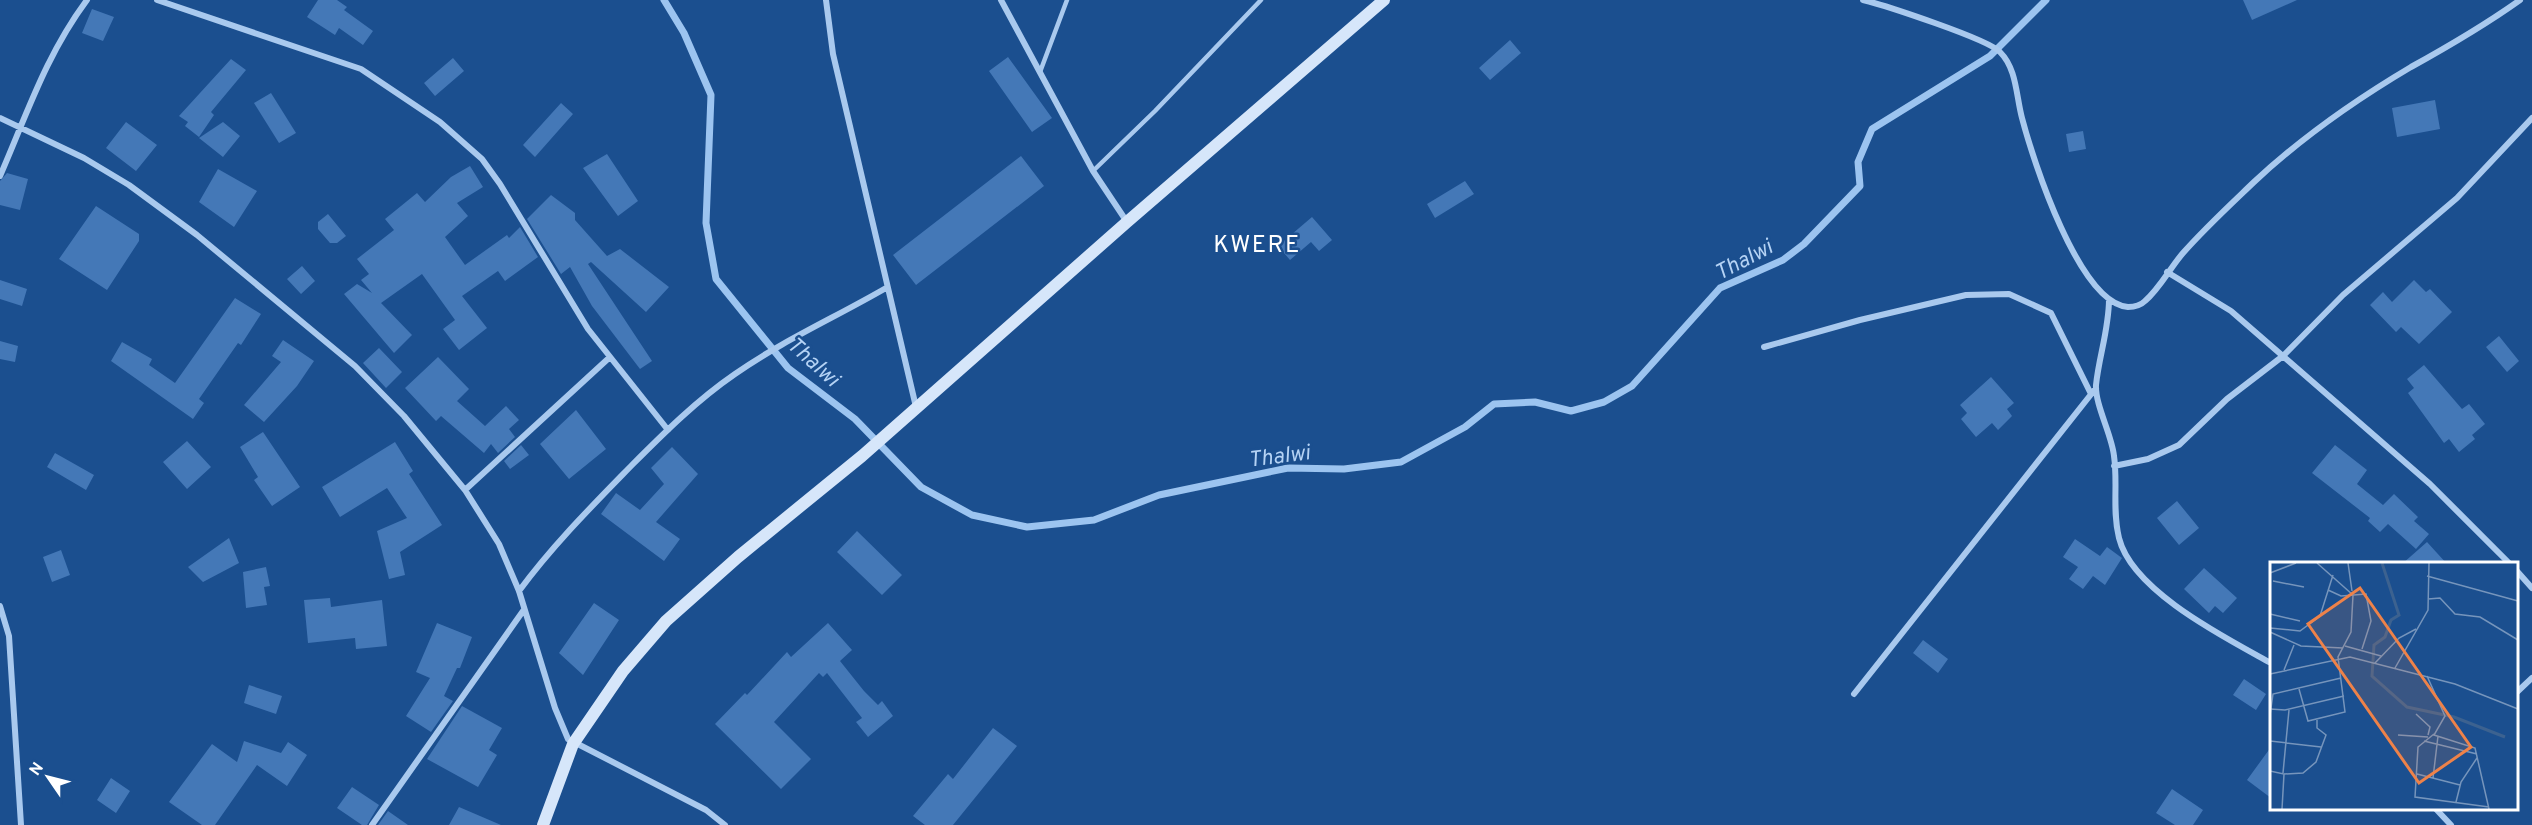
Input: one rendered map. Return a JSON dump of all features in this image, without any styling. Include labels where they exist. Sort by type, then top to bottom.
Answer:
[{"type":"street","points":[[0,176],[19,125],[69,24],[87,0]]},
{"type":"street","points":[[157,0],[360,69],[440,122],[482,159],[500,184],[556,280],[610,357],[668,430]]},
{"type":"street","points":[[826,0],[833,54],[886,288],[916,407]]},
{"type":"street","points":[[1001,0],[1094,171],[1127,222]]},
{"type":"street","points":[[543,825],[573,744],[624,671],[666,621],[738,557],[862,456],[1127,222],[1384,0]]},
{"type":"street","points":[[1863,0],[1929,21],[1998,49],[2008,62],[2022,119],[2064,235],[2084,272],[2109,300],[2130,307],[2142,304],[2184,252],[2258,178],[2319,129],[2410,68],[2455,44],[2520,0]]},
{"type":"street","points":[[2114,466],[2148,459],[2178,445],[2226,399],[2283,356],[2343,295],[2457,198],[2532,117]]},
{"type":"street","points":[[0,118],[19,125],[129,185],[290,310],[355,366],[404,416],[465,490],[499,544],[519,591],[523,611],[565,735],[573,744],[630,769],[706,810],[725,825]]},
{"type":"street","points":[[2167,272],[2231,311],[2430,484],[2508,562]]},
{"type":"street","points":[[519,591],[547,552],[668,430],[735,373],[886,288]]},
{"type":"street","points":[[1764,347],[1860,320],[1966,295],[2009,294],[2051,313],[2061,329],[2091,394]]},
{"type":"street","points":[[2109,300],[2109,324],[2096,388],[2114,456],[2115,519],[2120,541],[2135,569],[2202,624],[2270,662]]},
{"type":"street","points":[[465,490],[610,357]]},
{"type":"street","points":[[1854,694],[2096,388]]},
{"type":"street","points":[[2517,571],[2532,588]]},
{"type":"street","points":[[0,606],[9,636],[21,825]]},
{"type":"street","points":[[372,825],[523,611]]},
{"type":"street","points":[[2517,692],[2532,678]]},
{"type":"street","points":[[2437,810],[2451,825]]},
{"type":"lane","points":[[1040,72],[1067,0]]},
{"type":"lane","points":[[1094,171],[1261,0]]},
{"type":"building","points":[[318,0],[337,0],[347,7],[344,10],[373,31],[363,45],[339,28],[335,35],[307,17]]},
{"type":"building","points":[[2243,0],[2297,0],[2252,20]]},
{"type":"building","points":[[92,9],[114,17],[103,41],[82,33]]},
{"type":"building","points":[[1510,40],[1521,53],[1490,80],[1479,68]]},
{"type":"building","points":[[1008,57],[1052,118],[1032,132],[989,71]]},
{"type":"building","points":[[453,58],[464,71],[435,96],[424,83]]},
{"type":"building","points":[[231,59],[246,70],[211,112],[214,115],[199,137],[185,126],[188,122],[179,116]]},
{"type":"building","points":[[271,93],[296,133],[279,143],[254,103]]},
{"type":"building","points":[[2435,100],[2440,129],[2397,137],[2392,108]]},
{"type":"building","points":[[561,103],[573,114],[535,157],[523,145]]},
{"type":"building","points":[[126,122],[157,145],[136,171],[106,148]]},
{"type":"building","points":[[223,122],[240,136],[223,157],[199,138]]},
{"type":"building","points":[[2083,131],[2086,149],[2069,152],[2066,134]]},
{"type":"building","points":[[607,154],[638,201],[618,216],[583,168]]},
{"type":"building","points":[[1021,156],[1044,186],[916,285],[893,255]]},
{"type":"building","points":[[470,166],[483,187],[457,203],[468,216],[445,237],[465,265],[507,235],[509,238],[520,227],[538,257],[505,281],[498,271],[462,296],[487,328],[459,350],[443,329],[455,320],[422,274],[381,303],[412,335],[394,353],[344,294],[357,284],[372,293],[361,280],[369,274],[357,259],[394,230],[385,219],[417,193],[425,202],[451,177]]},
{"type":"building","points":[[218,169],[257,191],[234,227],[199,202]]},
{"type":"building","points":[[7,173],[28,179],[20,210],[0,205],[0,181]]},
{"type":"building","points":[[1465,181],[1474,194],[1435,218],[1427,204]]},
{"type":"building","points":[[551,195],[575,213],[575,220],[607,256],[620,249],[669,287],[646,312],[591,262],[588,264],[652,361],[640,369],[592,306],[570,267],[561,274],[527,219]]},
{"type":"building","points":[[96,206],[139,234],[139,241],[107,290],[59,259]]},
{"type":"building","points":[[328,214],[346,236],[337,243],[330,243],[318,229],[318,222]]},
{"type":"building","points":[[1312,217],[1332,240],[1319,251],[1311,242],[1290,260],[1278,246]]},
{"type":"building","points":[[302,266],[315,281],[301,294],[287,279]]},
{"type":"building","points":[[0,280],[27,289],[22,306],[0,299]]},
{"type":"building","points":[[2414,280],[2426,292],[2430,289],[2452,312],[2419,344],[2401,327],[2396,332],[2370,305],[2383,292],[2392,302]]},
{"type":"building","points":[[235,298],[261,314],[241,345],[238,343],[199,399],[204,403],[193,419],[111,361],[122,342],[152,359],[149,365],[175,383]]},
{"type":"building","points":[[2499,336],[2519,361],[2507,372],[2486,347]]},
{"type":"building","points":[[283,340],[314,361],[297,386],[264,422],[244,405],[281,362],[272,356]]},
{"type":"building","points":[[0,341],[18,346],[15,362],[0,359]]},
{"type":"building","points":[[379,348],[402,372],[386,388],[363,363]]},
{"type":"building","points":[[438,357],[469,389],[457,401],[485,426],[506,406],[519,420],[509,429],[515,437],[498,453],[491,444],[484,453],[441,416],[436,421],[405,388]]},
{"type":"building","points":[[2424,365],[2462,409],[2469,404],[2485,424],[2472,435],[2475,439],[2459,452],[2449,439],[2444,443],[2408,393],[2414,388],[2407,379]]},
{"type":"building","points":[[1991,377],[2014,403],[2007,409],[2012,416],[1998,430],[1992,423],[1976,437],[1961,419],[1967,413],[1960,405]]},
{"type":"building","points":[[576,410],[606,449],[569,479],[540,444]]},
{"type":"building","points":[[263,432],[300,487],[272,506],[254,480],[258,477],[240,447]]},
{"type":"building","points":[[187,441],[211,467],[187,489],[163,462]]},
{"type":"building","points":[[395,442],[413,471],[409,474],[442,525],[400,552],[405,575],[389,579],[377,531],[407,518],[387,488],[340,517],[322,487]]},
{"type":"building","points":[[521,445],[529,455],[510,469],[504,461]]},
{"type":"building","points":[[2335,445],[2367,470],[2357,484],[2383,505],[2394,494],[2418,517],[2414,521],[2429,534],[2416,549],[2388,524],[2380,532],[2368,521],[2370,518],[2312,473]]},
{"type":"building","points":[[672,447],[698,474],[656,522],[680,539],[664,561],[601,514],[616,493],[640,510],[664,484],[651,468]]},
{"type":"building","points":[[55,453],[94,475],[86,490],[47,467]]},
{"type":"building","points":[[2177,501],[2199,528],[2179,545],[2157,518]]},
{"type":"building","points":[[857,531],[902,575],[882,595],[837,552]]},
{"type":"building","points":[[229,538],[239,563],[203,582],[188,567]]},
{"type":"building","points":[[2075,539],[2100,556],[2107,547],[2122,558],[2105,585],[2093,576],[2083,589],[2069,579],[2078,567],[2063,557]]},
{"type":"building","points":[[2427,542],[2445,562],[2404,562]]},
{"type":"building","points":[[61,550],[70,575],[52,582],[43,557]]},
{"type":"building","points":[[266,567],[270,586],[264,587],[267,605],[246,608],[243,572]]},
{"type":"building","points":[[2204,568],[2237,598],[2223,613],[2215,606],[2209,613],[2184,589]]},
{"type":"building","points":[[330,598],[331,607],[382,600],[387,646],[356,649],[355,638],[308,643],[304,600]]},
{"type":"building","points":[[594,603],[619,620],[583,675],[559,653]]},
{"type":"building","points":[[437,623],[472,637],[460,668],[457,668],[444,696],[453,701],[431,732],[406,716],[430,678],[416,672]]},
{"type":"building","points":[[828,623],[852,650],[840,661],[864,691],[878,705],[882,701],[893,716],[868,737],[856,722],[862,718],[827,673],[823,677],[819,673],[774,722],[811,759],[781,789],[715,724],[745,693],[747,695],[787,652],[791,657]]},
{"type":"building","points":[[1923,640],[1948,659],[1938,673],[1913,653]]},
{"type":"building","points":[[2244,679],[2266,694],[2256,710],[2233,695]]},
{"type":"building","points":[[249,685],[282,696],[276,714],[244,703]]},
{"type":"building","points":[[462,706],[502,728],[489,750],[497,755],[478,787],[427,759]]},
{"type":"building","points":[[993,728],[1017,746],[953,825],[925,825],[913,816],[948,774],[953,779]]},
{"type":"building","points":[[244,741],[281,753],[288,742],[307,755],[287,786],[257,765],[215,825],[202,825],[169,802],[212,744],[237,762]]},
{"type":"building","points":[[2270,748],[2270,797],[2247,780]]},
{"type":"building","points":[[111,778],[130,791],[116,813],[97,800]]},
{"type":"building","points":[[352,787],[379,805],[367,825],[362,825],[337,808]]},
{"type":"building","points":[[2172,789],[2203,810],[2193,825],[2175,825],[2156,813]]},
{"type":"building","points":[[459,807],[501,825],[449,825]]},
{"type":"building","points":[[388,811],[408,825],[378,825]]},
{"type":"waterway","name":"Thalwi","points":[[664,0],[684,33],[711,95],[706,223],[716,279],[788,368],[855,419],[921,487],[972,515],[1027,527],[1094,520],[1159,495],[1288,468],[1344,469],[1401,462],[1465,427],[1494,404],[1535,402],[1571,411],[1604,402],[1632,386],[1720,288],[1783,260],[1804,244],[1860,186],[1858,162],[1872,129],[1990,56],[2046,0]]},
{"type":"district","name":"KWERE","points":[[1257,244]]}]
